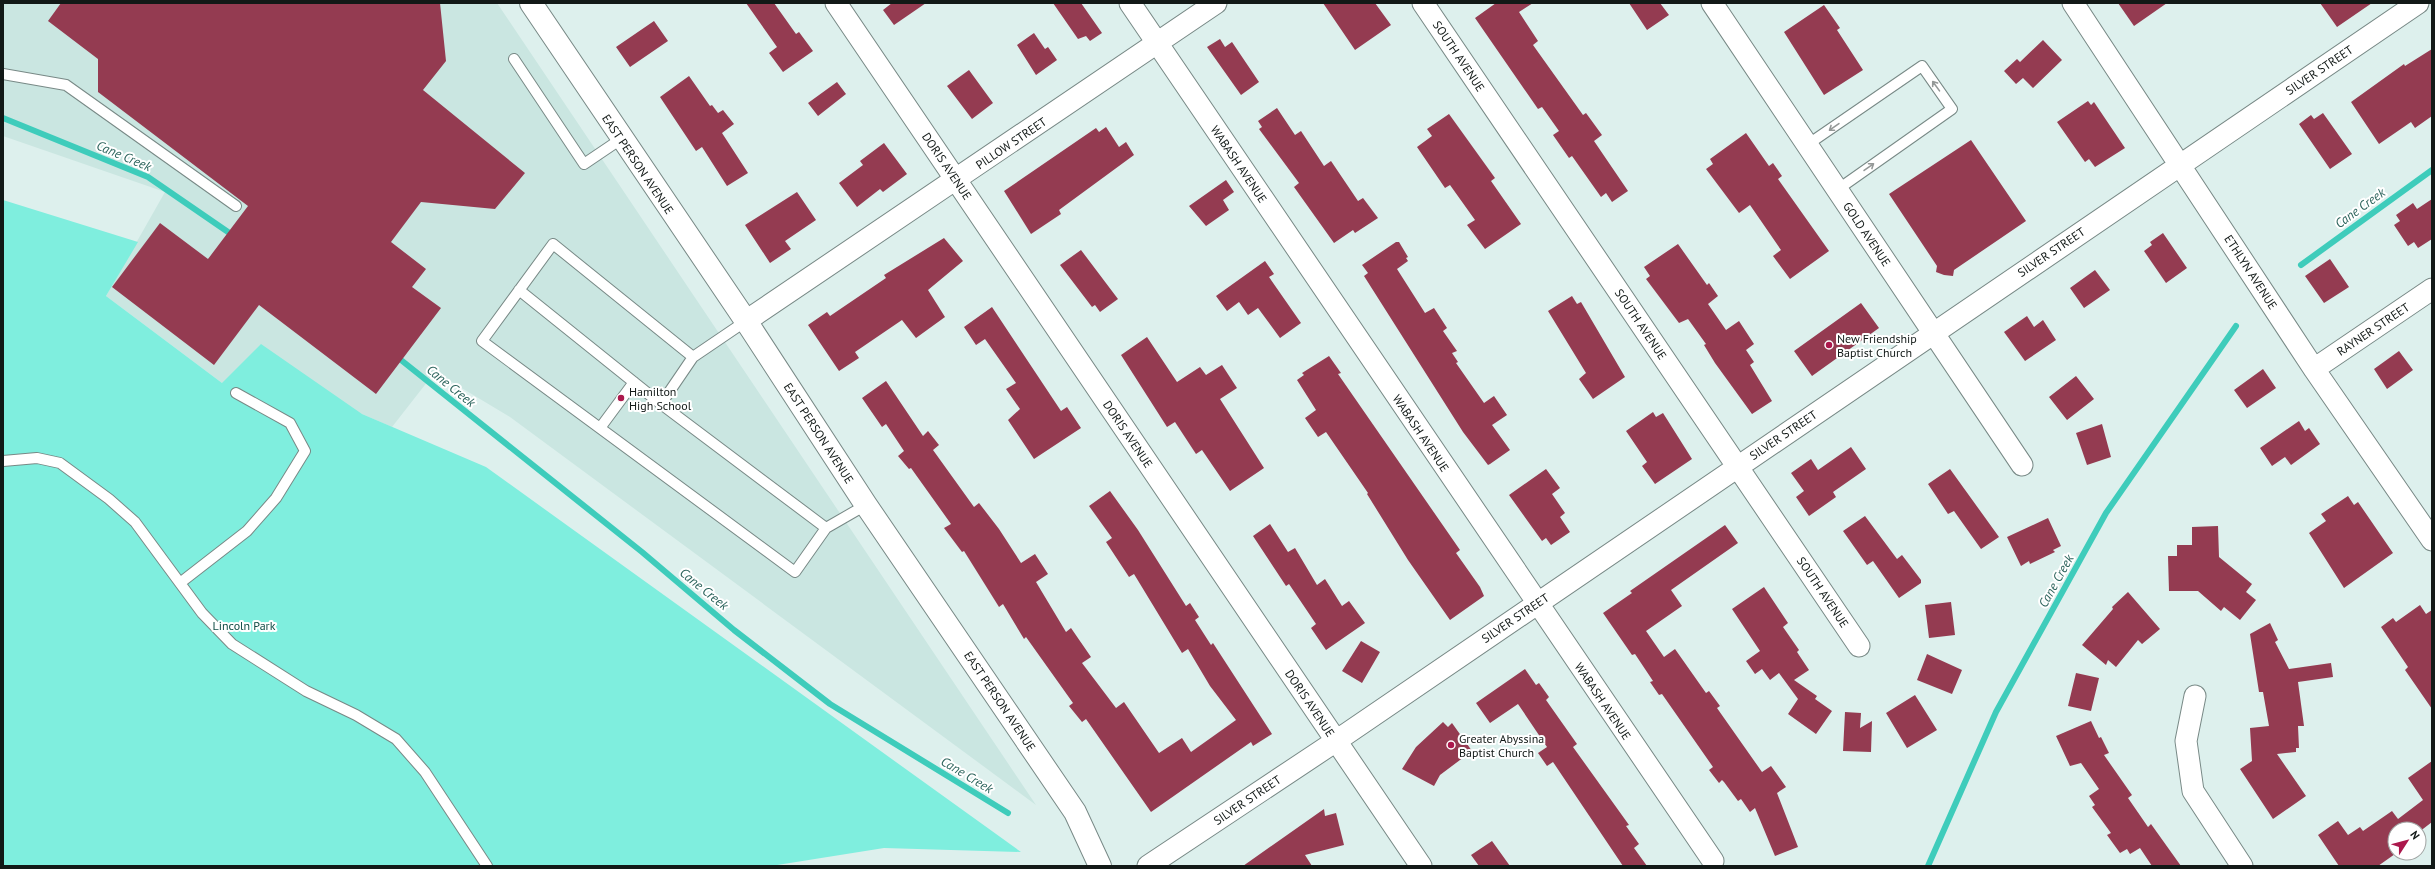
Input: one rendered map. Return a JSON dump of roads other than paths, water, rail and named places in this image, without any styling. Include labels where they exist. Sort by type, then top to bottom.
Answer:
[{"type":"main road","name":"EAST PERSON AVENUE","points":[[531,3],[621,139],[746,321],[866,505],[1075,812],[1100,866]]},
{"type":"street","name":"DORIS AVENUE","points":[[836,3],[1421,866]]},
{"type":"street","name":"WABASH AVENUE","points":[[1130,3],[1536,604],[1713,861]]},
{"type":"street","name":"PILLOW STREET","points":[[746,321],[1216,3]]},
{"type":"street","name":"SOUTH AVENUE","points":[[1423,3],[1859,646]]},
{"type":"street","name":"GOLD AVENUE","points":[[1712,3],[2022,465]]},
{"type":"street","name":"ETHLYN AVENUE","points":[[2073,3],[2181,164],[2314,369],[2432,540]]},
{"type":"street","name":"SILVER STREET","points":[[1148,866],[1336,741],[2413,4]]},
{"type":"street","name":"RAYNER STREET","points":[[2314,369],[2432,288]]},
{"type":"street","points":[[2195,696],[2186,741],[2192,791],[2242,866]]},
{"type":"lane","points":[[514,59],[584,164],[621,139]]},
{"type":"lane","points":[[1807,145],[1922,66],[1952,109],[1837,190]]},
{"type":"lane","points":[[3,74],[66,84],[236,206]]},
{"type":"lane","points":[[693,356],[553,244],[482,341],[796,572],[826,528],[866,505]]},
{"type":"lane","points":[[519,290],[661,404],[826,528]]},
{"type":"lane","points":[[661,404],[693,356],[746,321]]},
{"type":"lane","points":[[600,428],[634,382]]},
{"type":"lane","points":[[180,583],[247,531],[276,498],[304,451],[290,423],[236,393]]},
{"type":"lane","points":[[3,461],[37,458],[60,463],[80,475],[135,522],[202,613],[232,644],[306,691],[356,715],[396,740],[425,772],[487,866]]},
{"type":"waterway","name":"Cane Creek","points":[[3,118],[148,177],[228,232]]},
{"type":"waterway","name":"Cane Creek","points":[[2301,265],[2432,170]]},
{"type":"waterway","name":"Cane Creek","points":[[1928,866],[1996,712],[2106,513],[2236,326]]},
{"type":"waterway","name":"Cane Creek","points":[[401,360],[642,552],[734,630],[830,704],[1008,813]]},
{"type":"place","name":"New Friendship Baptist Church","points":[[1829,345]]},
{"type":"place","name":"Hamilton High School","points":[[621,398]]},
{"type":"place","name":"Greater Abyssina Baptist Church","points":[[1451,745]]},
{"type":"park label","name":"Lincoln Park","points":[[244,625]]}]
